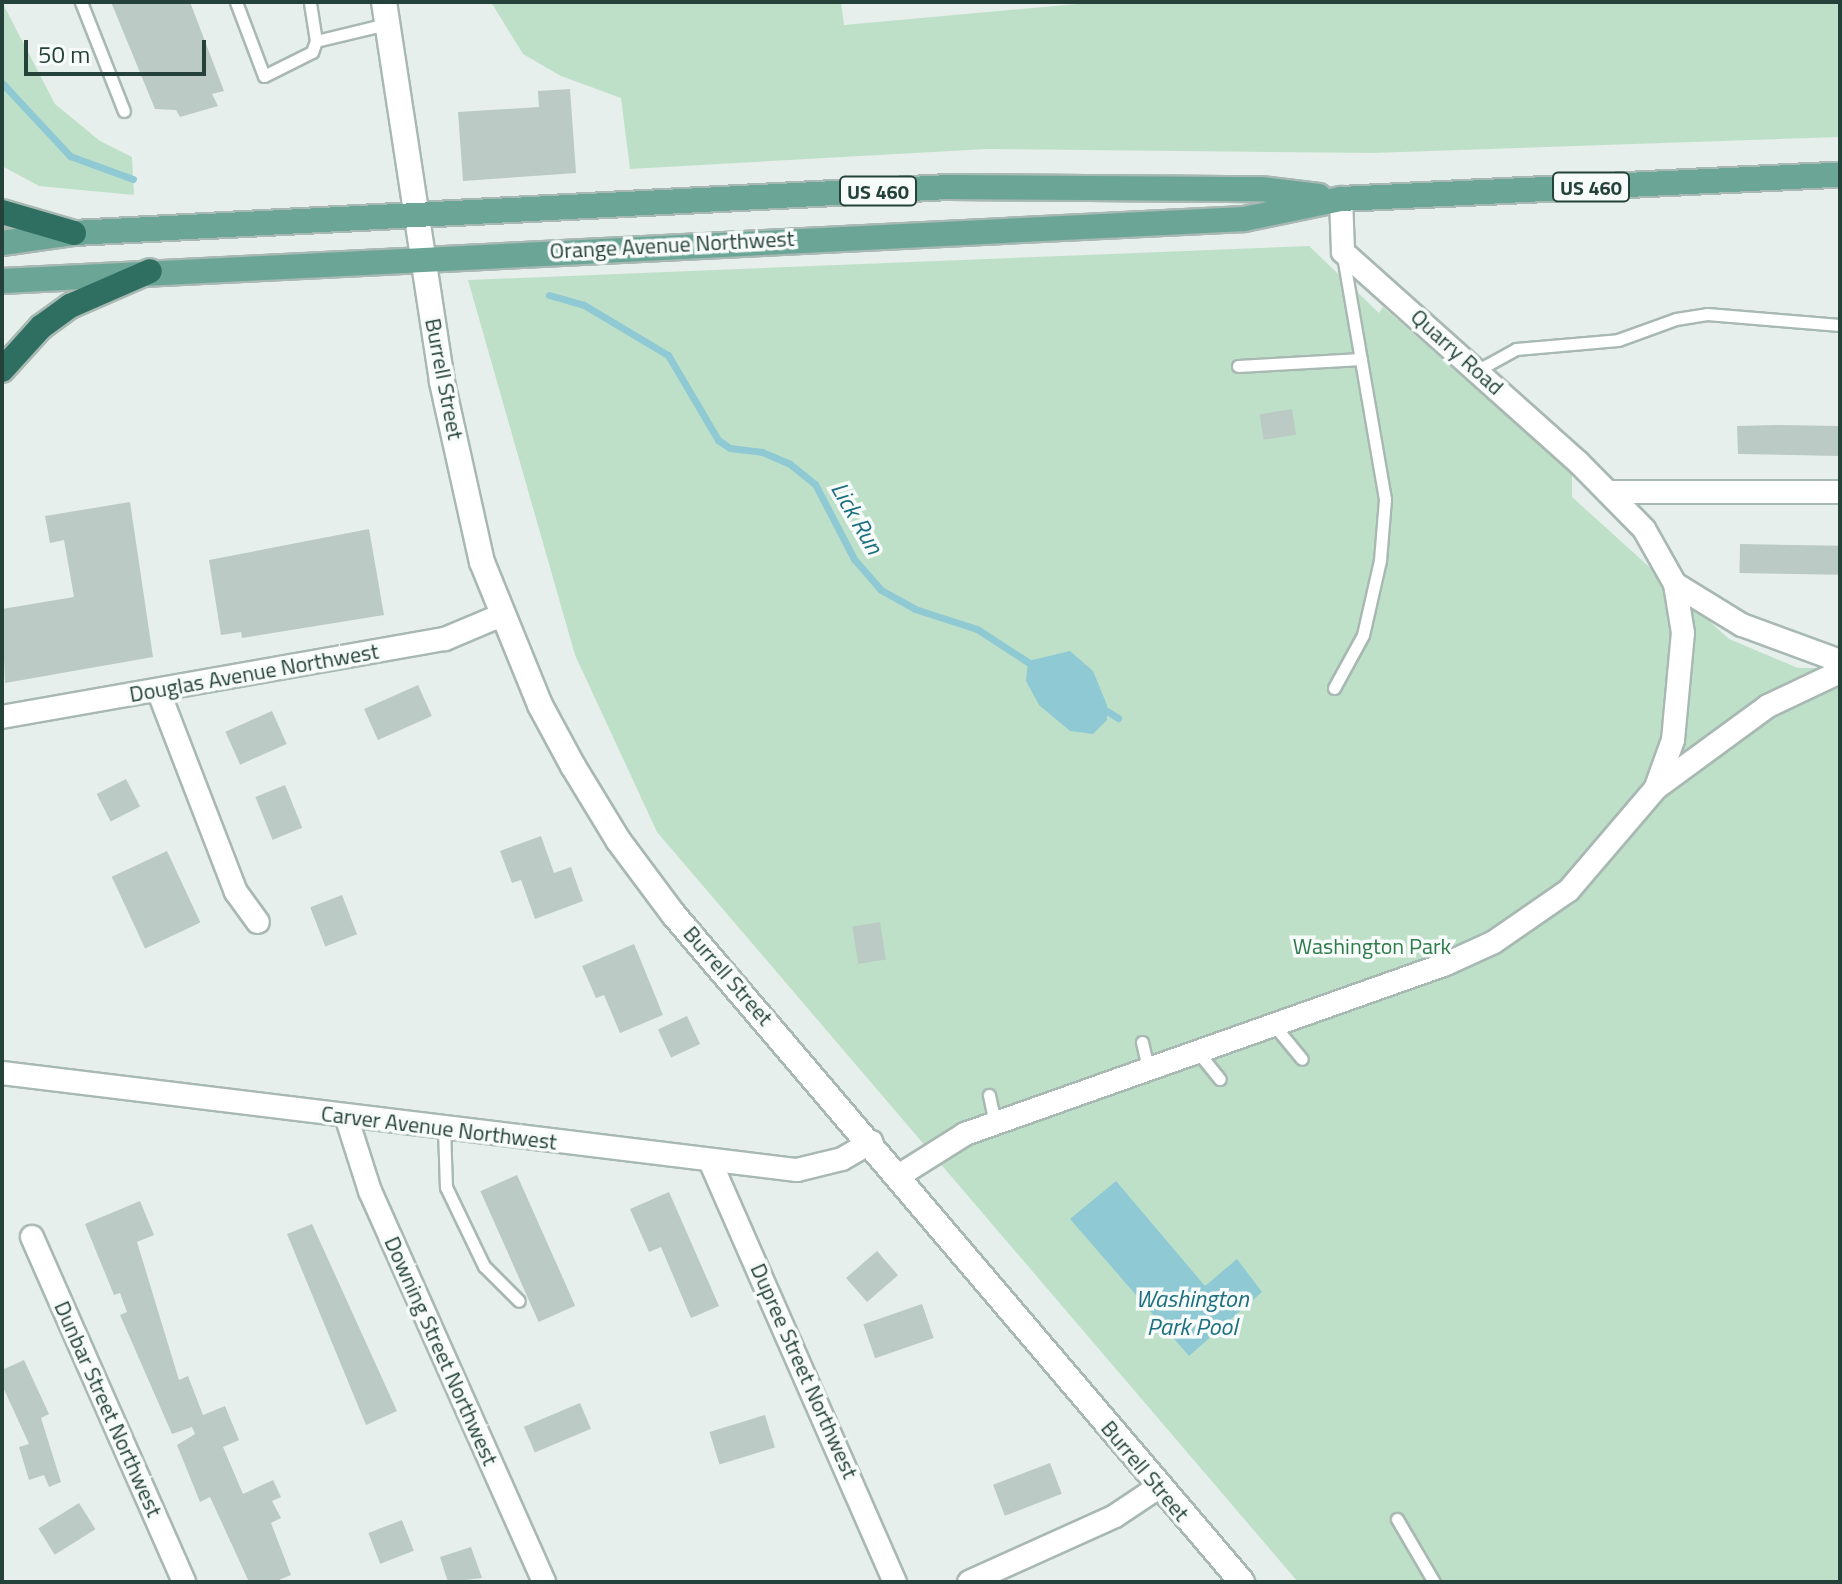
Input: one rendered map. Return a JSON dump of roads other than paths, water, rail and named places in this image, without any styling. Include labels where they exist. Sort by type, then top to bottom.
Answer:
[{"type":"highway","points":[[2,212],[74,233]]},
{"type":"highway","points":[[2,370],[41,327],[70,306],[150,271]]},
{"type":"main road","name":"Orange Avenue Northwest","points":[[2,281],[150,271],[1244,219],[1341,199],[1840,175]]},
{"type":"main road","name":"Orange Avenue Northwest","points":[[2,243],[74,233],[1040,185],[1173,191],[1261,189],[1341,199]]},
{"type":"street","name":"Burrell Street","points":[[386,13],[442,382],[482,562],[540,705],[618,840],[674,915],[900,1175],[1157,1488],[1242,1582]]},
{"type":"street","points":[[1341,199],[1343,252]]},
{"type":"street","name":"Quarry Road","points":[[1343,252],[1478,370],[1608,492],[1644,529],[1675,584]]},
{"type":"street","points":[[1608,492],[1840,492]]},
{"type":"street","points":[[1675,584],[1742,625],[1840,661]]},
{"type":"street","points":[[1656,788],[1673,740],[1683,633],[1675,584]]},
{"type":"street","name":"Douglas Avenue Northwest","points":[[2,717],[445,639],[502,615]]},
{"type":"street","points":[[900,1175],[965,1134],[1446,964],[1526,922],[1569,890],[1656,788],[1768,706],[1840,672]]},
{"type":"street","points":[[158,690],[236,892],[258,922]]},
{"type":"street","name":"Carver Avenue Northwest","points":[[2,1073],[797,1170],[823,1166],[872,1142]]},
{"type":"street","name":"Downing Street Northwest","points":[[346,1116],[370,1191],[544,1582]]},
{"type":"street","name":"Dupree Street Northwest","points":[[710,1161],[895,1582]]},
{"type":"street","name":"Dunbar Street Northwest","points":[[32,1237],[184,1582]]},
{"type":"street","points":[[969,1582],[1115,1516],[1157,1488]]},
{"type":"lane","points":[[81,2],[124,111]]},
{"type":"lane","points":[[236,2],[264,76],[306,59],[316,41],[310,2]]},
{"type":"lane","points":[[316,41],[386,13]]},
{"type":"lane","points":[[1334,688],[1363,635],[1380,560],[1385,499],[1343,252]]},
{"type":"lane","points":[[1478,370],[1516,349],[1618,340],[1676,319],[1707,314],[1840,325]]},
{"type":"lane","points":[[1238,366],[1361,359]]},
{"type":"lane","points":[[1273,1024],[1302,1059]]},
{"type":"lane","points":[[1142,1042],[1148,1067]]},
{"type":"lane","points":[[1196,1050],[1220,1079]]},
{"type":"lane","points":[[989,1095],[995,1123]]},
{"type":"lane","points":[[444,1128],[446,1187],[484,1266],[519,1301]]},
{"type":"lane","points":[[1397,1519],[1434,1582]]},
{"type":"water","points":[[1070,651],[1093,671],[1107,705],[1107,720],[1093,734],[1070,731],[1039,705],[1026,681],[1028,661]]},
{"type":"water","name":"Washington Park Pool","points":[[1116,1181],[1205,1286],[1237,1259],[1262,1292],[1189,1356],[1070,1219]]},
{"type":"waterway","name":"Lick Run","points":[[2,83],[70,156],[133,179]]},
{"type":"waterway","name":"Lick Run","points":[[549,295],[584,305],[668,355],[718,440],[730,448],[762,452],[790,464],[815,484],[854,559],[881,590],[915,609],[977,629],[1034,666]]},
{"type":"waterway","name":"Lick Run","points":[[1102,708],[1118,718]]},
{"type":"park label","name":"Washington Park","points":[[1372,947]]}]
